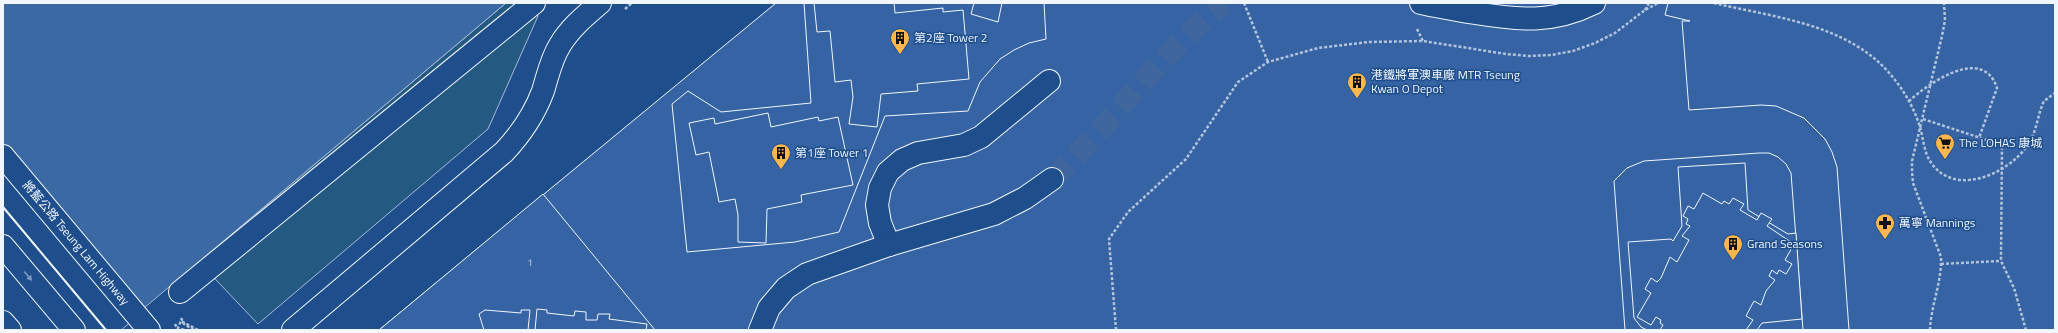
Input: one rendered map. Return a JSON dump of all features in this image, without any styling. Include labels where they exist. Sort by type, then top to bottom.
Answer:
[{"type":"street","points":[[180,292],[534,3]]},
{"type":"street","points":[[293,330],[491,164],[514,141],[533,115],[552,59],[560,45],[571,30],[600,3]]},
{"type":"street","points":[[1421,3],[1529,20],[1564,16],[1594,3]]},
{"type":"street","points":[[889,245],[880,223],[877,205],[880,188],[888,172],[902,160],[918,153],[964,145],[981,138],[1049,81]]},
{"type":"street","name":"將藍公路 Tseung Lam Highway","points":[[3,156],[149,330]]},
{"type":"street","points":[[760,330],[769,308],[786,288],[807,274],[889,245],[994,214],[1025,198],[1052,179]]},
{"type":"street","points":[[3,246],[74,330]]},
{"type":"street","points":[[3,322],[10,330]]},
{"type":"path","points":[[1244,3],[1268,62]]},
{"type":"path","points":[[1645,10],[1649,3]]},
{"type":"path","points":[[1714,3],[1831,32],[1854,44],[1876,60],[1894,79],[1909,101],[1919,125],[1928,159],[1940,173],[1952,178],[1983,178],[2008,166],[2018,157],[2033,134],[2044,101],[2055,93]]},
{"type":"path","points":[[1930,330],[1933,302],[1939,280],[1941,264],[1938,245],[1913,183],[1912,161],[1942,36],[1945,20],[1944,3]]},
{"type":"path","points":[[1116,330],[1109,239],[1128,212],[1186,159],[1238,82],[1268,62],[1299,52],[1343,44],[1423,41]]},
{"type":"path","points":[[1909,101],[1924,87],[1942,77],[1968,68],[1984,71],[1990,75],[1997,88],[1979,138]]},
{"type":"path","points":[[1923,119],[2002,145],[2001,261],[2014,288],[2026,330]]},
{"type":"path","points":[[1941,264],[2001,261]]},
{"type":"path","points":[[181,318],[184,324],[194,330]]},
{"type":"path","points":[[184,330],[178,328],[181,321],[198,330]]},
{"type":"shaded area","points":[[3,3],[506,3],[118,330],[3,330]]},
{"type":"shaded area","points":[[506,3],[528,3],[538,16],[488,129],[258,324],[199,262]]},
{"type":"pier","points":[[3,144],[144,311],[121,330],[3,330]]},
{"type":"building","name":"港鐵將軍澳車廠 MTR Tseung Kwan O Depot","points":[[776,3],[2055,3],[2055,330],[379,330]]},
{"type":"building","points":[[804,3],[1044,3],[1046,39],[1029,43],[1000,59],[980,82],[968,111],[885,116],[839,232],[795,242],[687,252],[672,104],[688,91],[721,112],[811,103]]},
{"type":"building","name":"第2座 Tower 2","points":[[814,3],[894,3],[895,13],[943,8],[943,12],[963,10],[969,79],[917,84],[918,91],[881,94],[877,127],[849,124],[853,97],[851,80],[835,82],[830,31],[817,32]]},
{"type":"building","points":[[974,3],[1002,3],[998,22],[971,14]]},
{"type":"building","name":"The LOHAS 康城","points":[[1668,3],[2055,3],[2055,330],[1849,330],[1837,167],[1832,152],[1825,139],[1804,118],[1776,106],[1761,105],[1689,110],[1682,21],[1690,21],[1665,15]]},
{"type":"building","name":"第1座 Tower 1","points":[[768,113],[771,127],[818,117],[819,121],[838,117],[853,185],[801,195],[802,202],[767,209],[766,243],[738,242],[738,215],[735,199],[719,202],[709,152],[696,155],[689,123],[714,118],[715,124]]},
{"type":"building","points":[[1769,153],[1778,157],[1786,164],[1791,173],[1803,330],[1625,330],[1614,181],[1627,168],[1644,161]]},
{"type":"building","name":"Grand Seasons","points":[[1745,163],[1748,210],[1788,234],[1796,233],[1802,319],[1762,323],[1757,330],[1647,330],[1641,327],[1634,318],[1628,242],[1671,239],[1673,241],[1682,226],[1678,167]]},
{"type":"building","name":"Grand Seasons","points":[[1703,193],[1722,204],[1724,201],[1729,204],[1733,198],[1744,204],[1740,210],[1757,220],[1761,213],[1772,219],[1767,226],[1794,244],[1785,260],[1792,264],[1786,274],[1779,270],[1777,274],[1772,270],[1769,276],[1775,280],[1766,291],[1761,305],[1754,301],[1746,316],[1753,320],[1746,330],[1660,330],[1663,325],[1660,323],[1661,320],[1656,317],[1651,325],[1637,317],[1651,293],[1645,289],[1651,278],[1657,282],[1661,278],[1670,257],[1677,262],[1689,240],[1682,236],[1690,226],[1686,224],[1688,219],[1683,216],[1688,206],[1694,209]]},
{"type":"building","points":[[543,194],[655,330],[379,330]]},
{"type":"building","points":[[537,309],[547,310],[547,313],[574,316],[575,311],[586,312],[586,320],[597,320],[598,314],[610,314],[609,319],[647,324],[646,330],[535,330]]},
{"type":"building","points":[[485,310],[521,313],[521,310],[530,310],[528,330],[484,330],[479,314]]},
{"type":"tunnel","points":[[1052,179],[1095,135],[1157,66],[1201,23],[1225,3]]},
{"type":"wall","points":[[3,207],[106,330]]},
{"type":"place","name":"第2座 Tower 2","points":[[900,55]]},
{"type":"place","name":"港鐵將軍澳車廠 MTR Tseung Kwan O Depot","points":[[1357,99]]},
{"type":"place","name":"The LOHAS 康城","points":[[1945,160]]},
{"type":"place","name":"第1座 Tower 1","points":[[781,170]]},
{"type":"place","name":"萬寧 Mannings","points":[[1885,240]]},
{"type":"place","name":"Grand Seasons","points":[[1733,261]]}]
